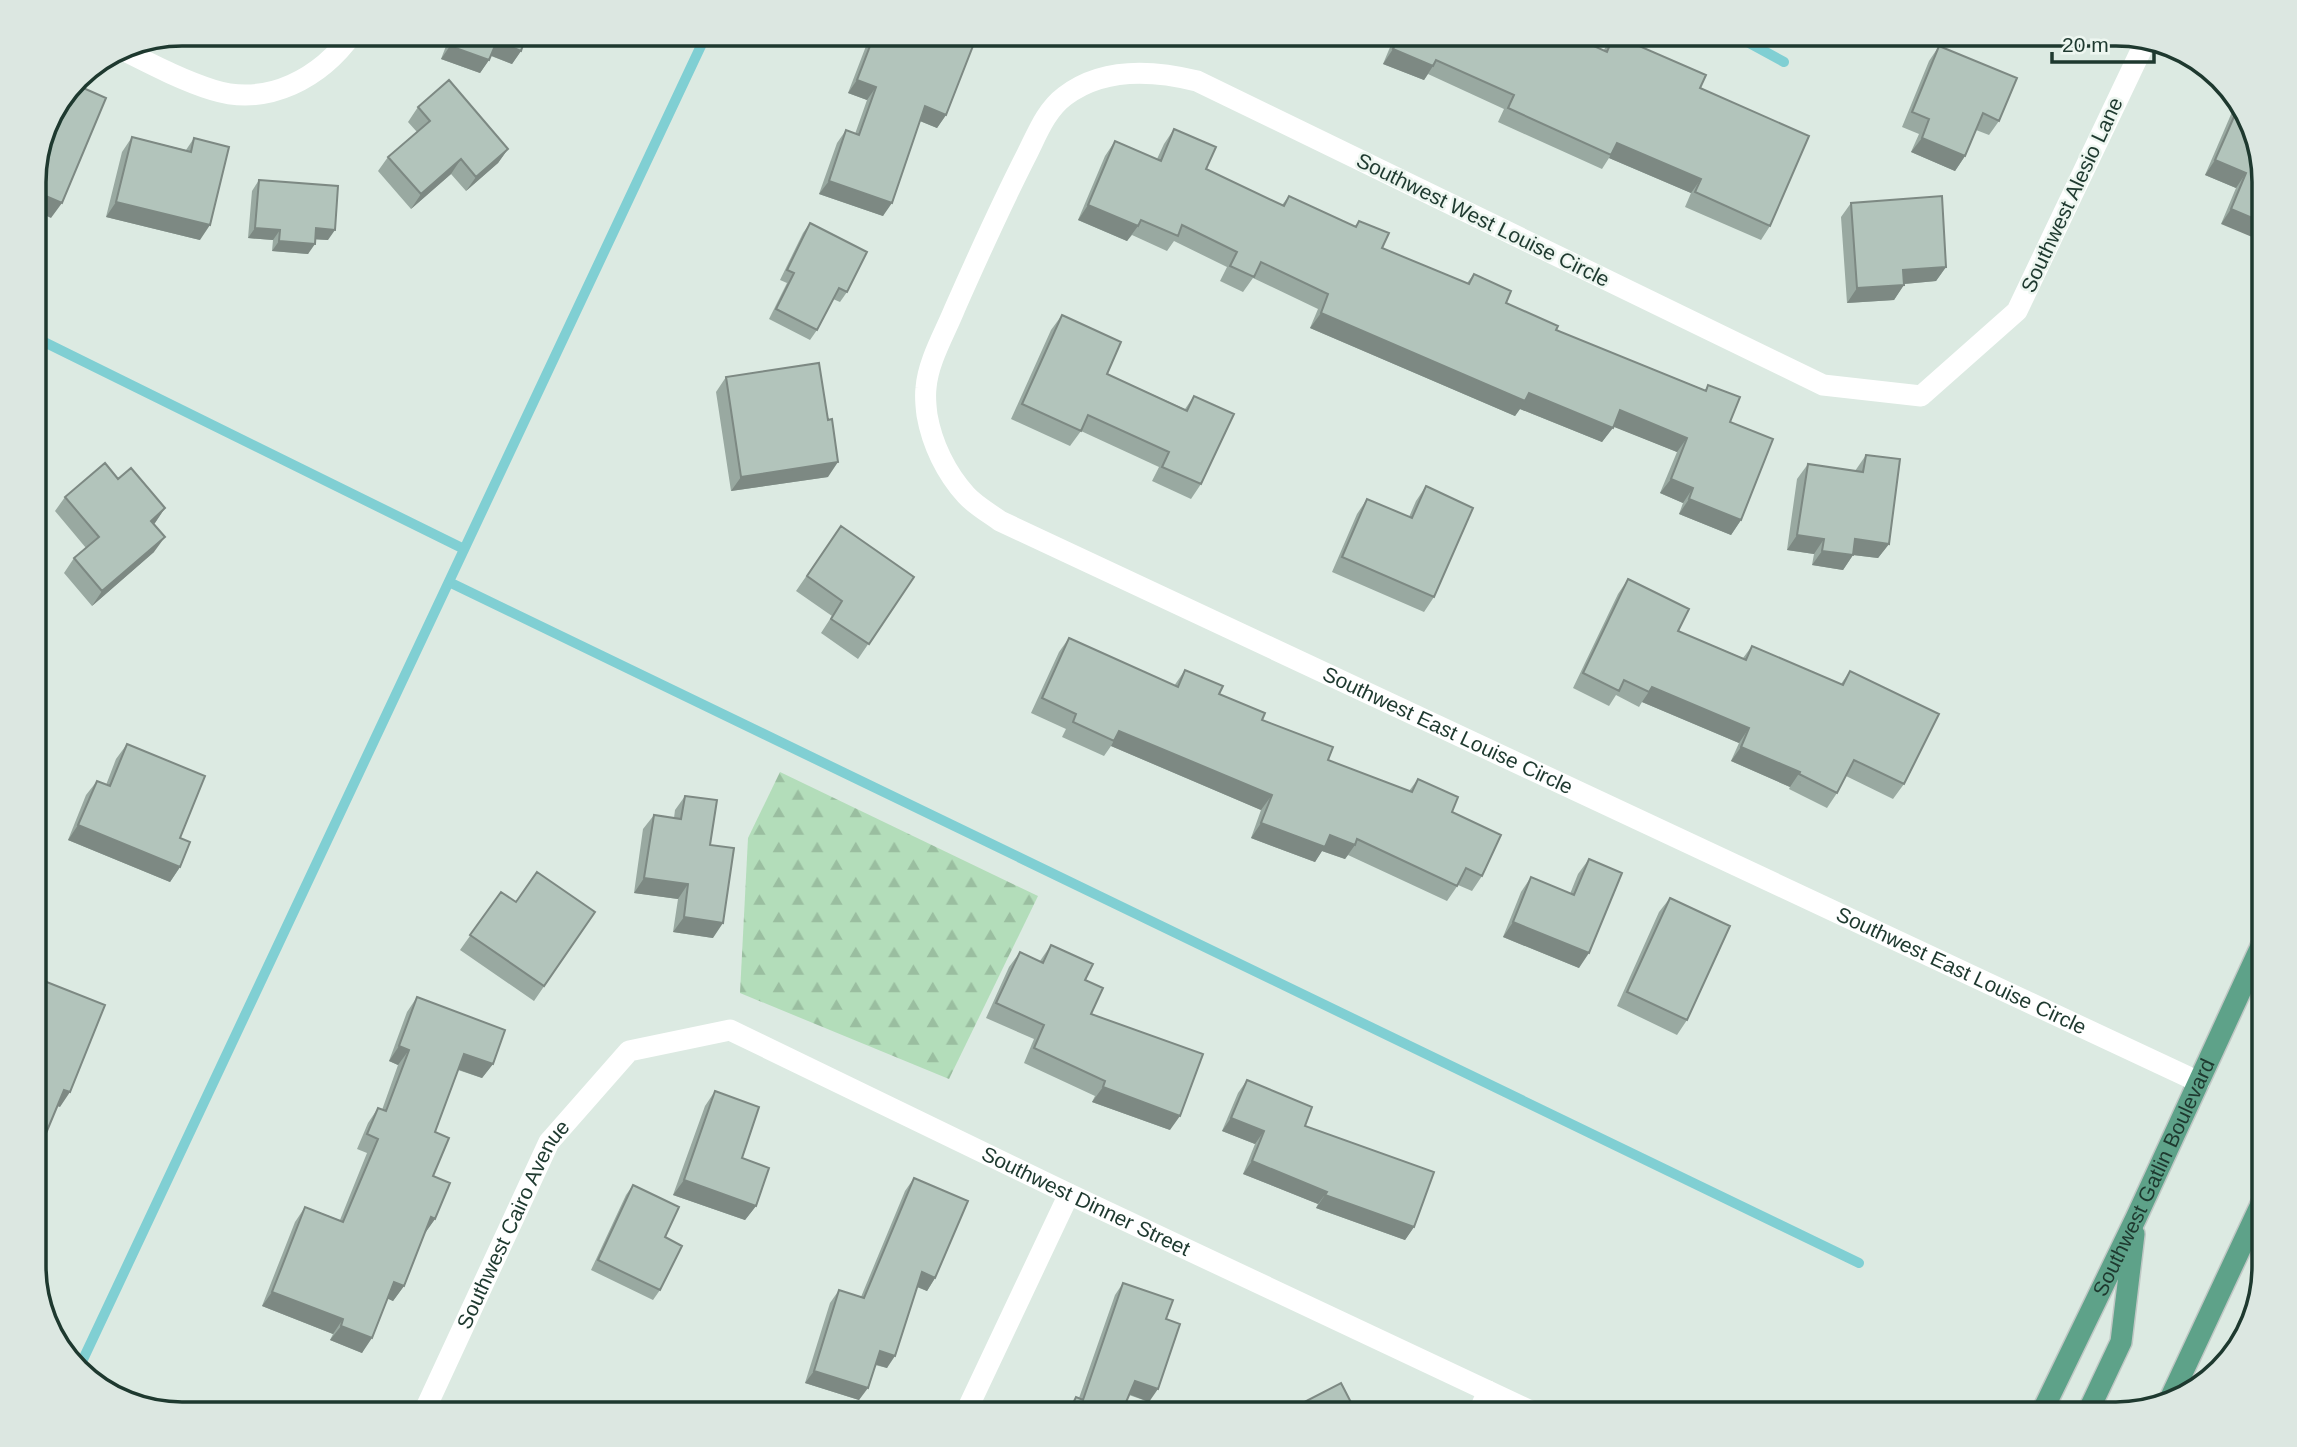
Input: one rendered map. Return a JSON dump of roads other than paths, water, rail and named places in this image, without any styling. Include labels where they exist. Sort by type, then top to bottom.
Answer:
[{"type":"main road","name":"Southwest Gatlin Boulevard","points":[[2047,1402],[2136,1218],[2252,966]]},
{"type":"main road","points":[[2093,1402],[2121,1342],[2136,1218]]},
{"type":"main road","points":[[2175,1387],[2252,1224]]},
{"type":"street","points":[[134,54],[214,90],[246,96],[293,86],[320,69],[343,46]]},
{"type":"street","name":"Southwest Alesio Lane","points":[[2017,311],[2142,48]]},
{"type":"street","name":"Southwest West Louise Circle","points":[[991,224],[1047,115],[1063,97],[1086,84],[1115,75],[1146,72],[1198,81],[1823,385],[1922,396],[2017,311]]},
{"type":"street","name":"Southwest East Louise Circle","points":[[991,224],[935,357],[926,387],[927,414],[934,443],[949,474],[968,497],[1000,521],[2199,1082]]},
{"type":"street","name":"Southwest Dinner Street","points":[[629,1051],[730,1030],[1069,1194],[1511,1402]]},
{"type":"street","name":"Southwest Cairo Avenue","points":[[429,1402],[549,1142],[629,1051]]},
{"type":"street","points":[[971,1402],[1069,1194]]},
{"type":"street","points":[[1483,1402],[1488,1391]]},
{"type":"waterway","points":[[83,1359],[701,46]]},
{"type":"waterway","points":[[1755,46],[1784,62]]},
{"type":"waterway","points":[[46,343],[464,549]]},
{"type":"waterway","points":[[449,582],[1859,1263]]}]
